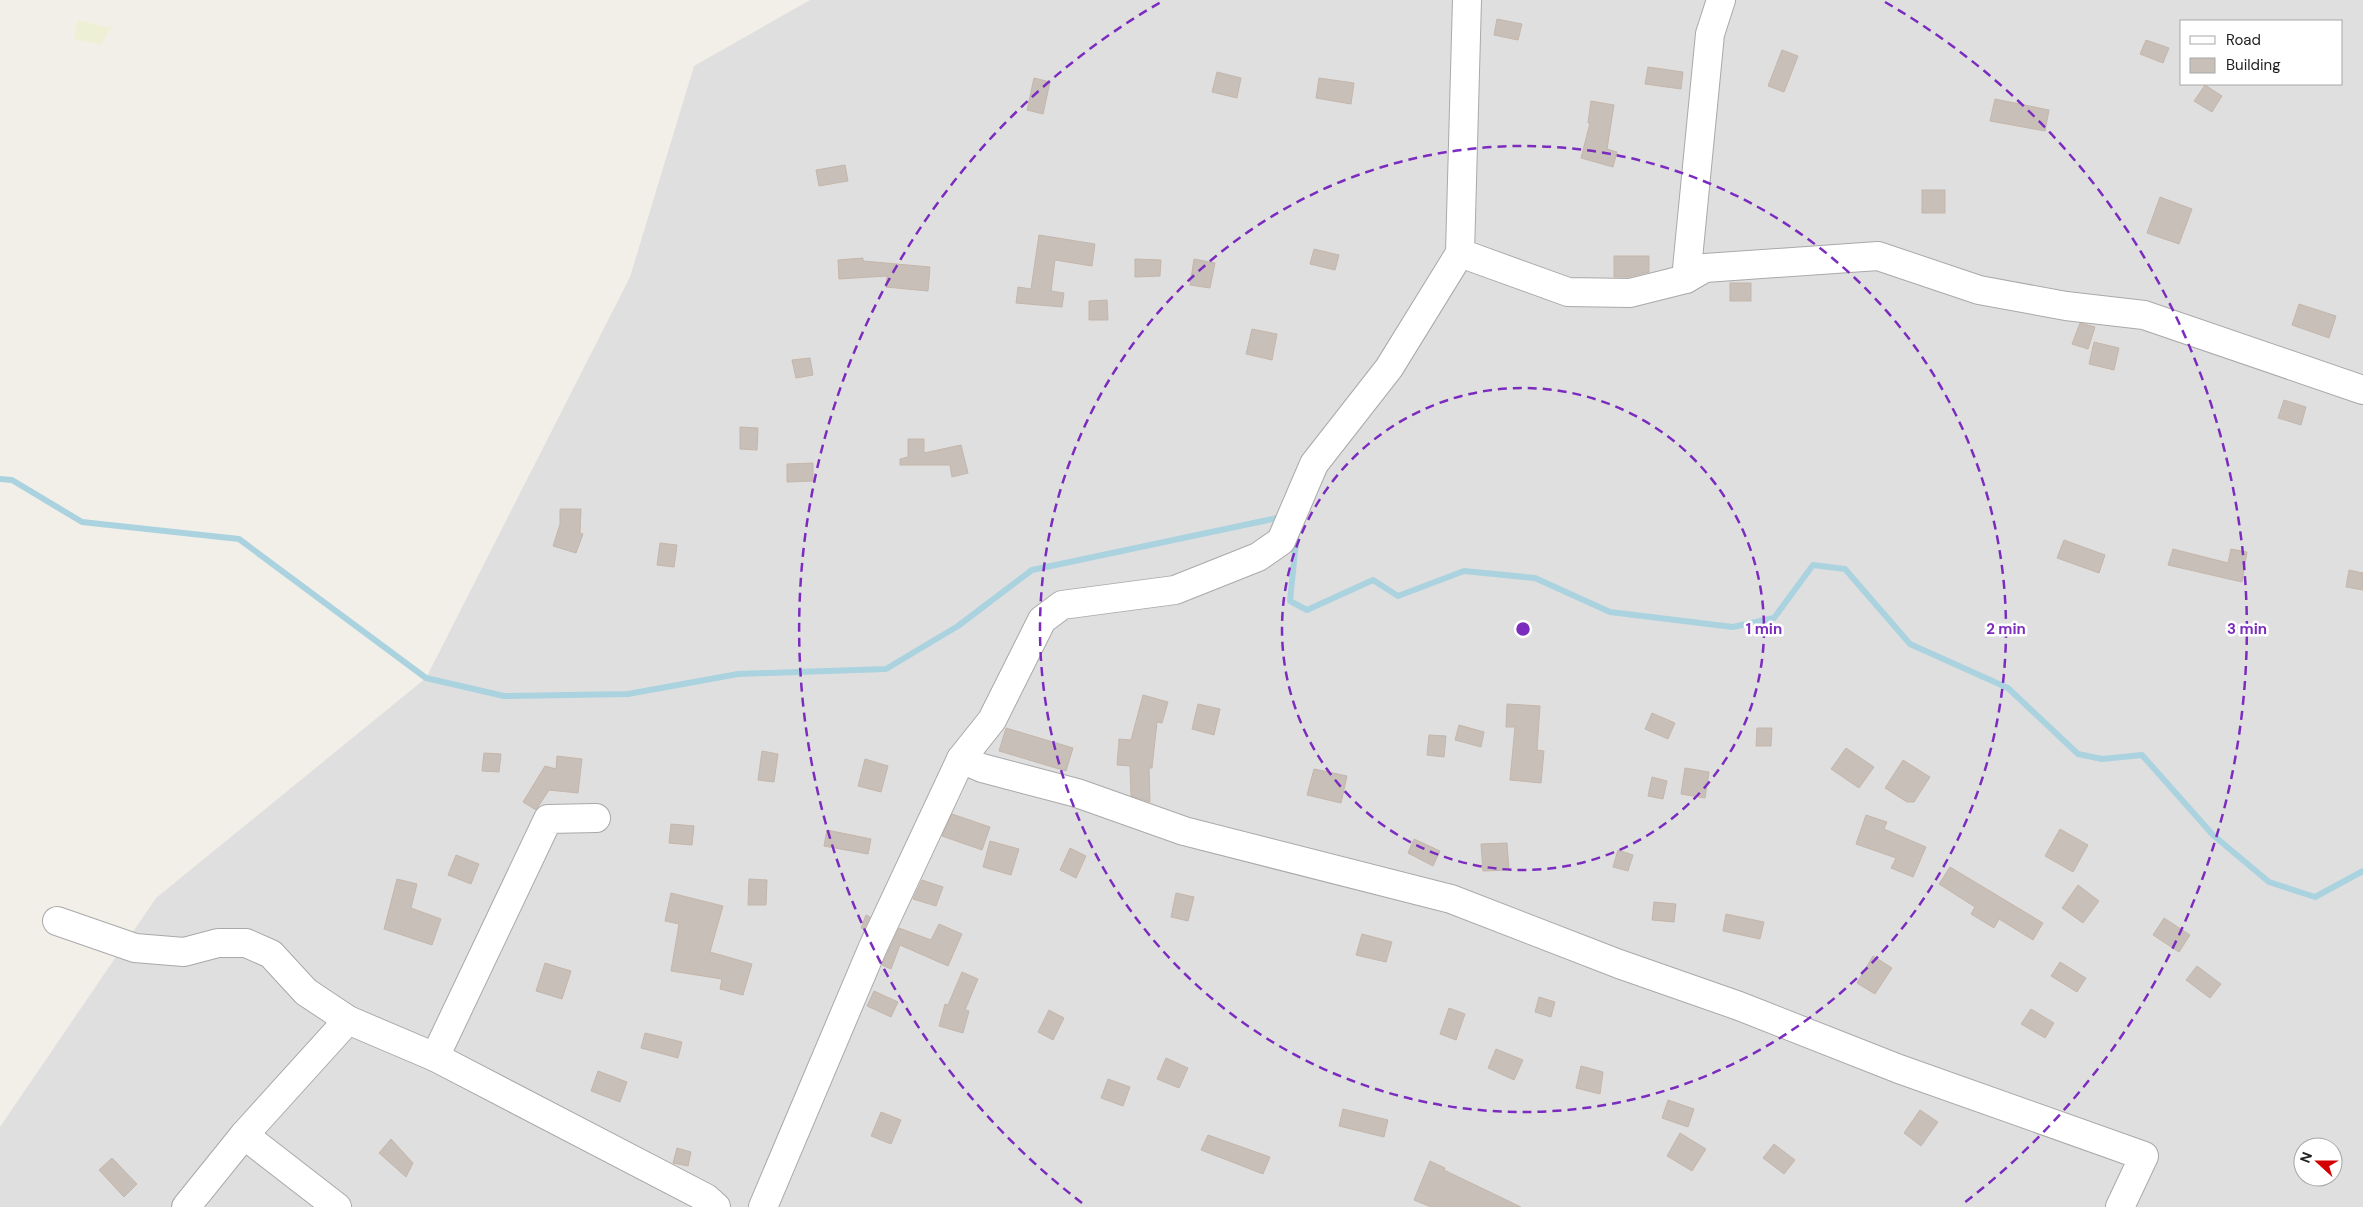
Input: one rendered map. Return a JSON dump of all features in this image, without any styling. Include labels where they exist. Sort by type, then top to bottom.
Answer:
[{"type":"street","points":[[762,1207],[873,947],[961,759],[992,720],[1042,620],[1062,605],[1175,590],[1258,557],[1281,541],[1314,464],[1389,368],[1460,253],[1467,0]]},
{"type":"street","points":[[1686,279],[1710,34],[1721,0]]},
{"type":"street","points":[[1460,253],[1568,292],[1630,293],[1686,279],[1705,268],[1878,256],[1979,290],[2066,306],[2144,315],[2363,390]]},
{"type":"street","points":[[961,759],[982,768],[1103,802],[1184,831],[1451,899],[1619,964],[1740,1006],[1899,1069],[2144,1156],[2120,1207]]},
{"type":"street","points":[[435,1057],[548,819],[596,818]]},
{"type":"street","points":[[57,922],[135,948],[184,952],[218,943],[246,943],[271,954],[306,992],[348,1020],[435,1057],[706,1198],[716,1207]]},
{"type":"street","points":[[186,1207],[244,1135],[348,1020]]},
{"type":"street","points":[[244,1135],[337,1207]]},
{"type":"shaded area","points":[[810,0],[2363,0],[2363,1207],[0,1207],[0,1127],[156,898],[426,678],[630,277],[694,66]]},
{"type":"green space","points":[[78,20],[111,28],[101,45],[74,39]]},
{"type":"building","points":[[1497,19],[1522,24],[1518,40],[1494,35]]},
{"type":"building","points":[[2146,40],[2169,48],[2163,63],[2140,54]]},
{"type":"building","points":[[1782,50],[1798,56],[1784,92],[1768,86]]},
{"type":"building","points":[[1648,67],[1683,72],[1681,89],[1645,84]]},
{"type":"building","points":[[1217,72],[1241,78],[1237,98],[1212,92]]},
{"type":"building","points":[[1034,78],[1050,82],[1043,114],[1027,110]]},
{"type":"building","points":[[1319,78],[1354,83],[1351,104],[1316,98]]},
{"type":"building","points":[[2205,85],[2222,96],[2212,112],[2194,101]]},
{"type":"building","points":[[1995,99],[2049,110],[2045,131],[1990,121]]},
{"type":"building","points":[[1591,101],[1614,105],[1607,149],[1617,152],[1613,167],[1581,158],[1590,123],[1588,123]]},
{"type":"building","points":[[845,165],[848,181],[819,186],[816,170]]},
{"type":"building","points":[[1922,190],[1945,190],[1945,213],[1922,213]]},
{"type":"building","points":[[2160,197],[2192,209],[2179,244],[2147,233]]},
{"type":"building","points":[[1039,235],[1095,244],[1092,266],[1055,260],[1051,291],[1064,293],[1062,307],[1016,303],[1018,287],[1031,289]]},
{"type":"building","points":[[1314,249],[1339,255],[1335,270],[1310,264]]},
{"type":"building","points":[[1614,256],[1649,256],[1649,272],[1628,277],[1614,277]]},
{"type":"building","points":[[863,258],[863,261],[930,267],[928,291],[886,287],[887,276],[839,279],[838,260]]},
{"type":"building","points":[[1135,259],[1161,260],[1160,276],[1135,277]]},
{"type":"building","points":[[1194,259],[1215,263],[1210,288],[1190,285]]},
{"type":"building","points":[[1730,283],[1751,283],[1751,301],[1730,301]]},
{"type":"building","points":[[1107,300],[1108,320],[1089,320],[1089,301]]},
{"type":"building","points":[[2299,304],[2336,316],[2329,338],[2292,325]]},
{"type":"building","points":[[2080,323],[2095,327],[2088,349],[2072,344]]},
{"type":"building","points":[[1252,329],[1277,334],[1272,360],[1246,354]]},
{"type":"building","points":[[2094,342],[2119,348],[2114,370],[2089,364]]},
{"type":"building","points":[[810,358],[813,375],[796,378],[792,360]]},
{"type":"building","points":[[2284,400],[2306,407],[2301,425],[2278,418]]},
{"type":"building","points":[[740,427],[758,428],[757,450],[740,449]]},
{"type":"building","points":[[908,439],[924,439],[924,453],[961,445],[968,473],[952,477],[950,465],[900,465],[900,459],[908,457]]},
{"type":"building","points":[[813,463],[813,481],[787,482],[787,464]]},
{"type":"building","points":[[560,509],[581,509],[580,533],[583,534],[576,553],[553,546],[560,524]]},
{"type":"building","points":[[2064,540],[2105,555],[2099,573],[2057,558]]},
{"type":"building","points":[[660,543],[677,545],[674,567],[657,565]]},
{"type":"building","points":[[2173,549],[2228,563],[2231,549],[2247,552],[2242,582],[2168,565]]},
{"type":"building","points":[[2349,570],[2363,573],[2363,590],[2346,587]]},
{"type":"building","points":[[1143,695],[1168,702],[1162,723],[1157,722],[1152,768],[1149,768],[1150,802],[1131,796],[1130,766],[1117,765],[1119,739],[1131,740]]},
{"type":"building","points":[[1198,704],[1220,709],[1214,735],[1192,729]]},
{"type":"building","points":[[1507,704],[1540,706],[1537,750],[1544,751],[1541,783],[1510,780],[1515,727],[1506,727]]},
{"type":"building","points":[[1652,713],[1675,723],[1668,739],[1645,729]]},
{"type":"building","points":[[1459,725],[1484,732],[1481,747],[1455,740]]},
{"type":"building","points":[[1006,728],[1073,748],[1066,771],[999,751]]},
{"type":"building","points":[[1757,728],[1772,728],[1771,746],[1756,746]]},
{"type":"building","points":[[1429,735],[1446,736],[1444,757],[1427,755]]},
{"type":"building","points":[[1846,748],[1874,767],[1859,788],[1831,769]]},
{"type":"building","points":[[762,751],[778,754],[774,782],[758,780]]},
{"type":"building","points":[[484,753],[501,754],[499,772],[482,771]]},
{"type":"building","points":[[557,756],[582,759],[578,793],[549,790],[536,810],[523,802],[545,766],[556,769]]},
{"type":"building","points":[[865,759],[888,766],[881,792],[858,786]]},
{"type":"building","points":[[1903,760],[1930,777],[1914,802],[1907,802],[1885,788]]},
{"type":"building","points":[[1685,768],[1709,772],[1705,798],[1681,794]]},
{"type":"building","points":[[1314,769],[1347,776],[1341,803],[1307,795]]},
{"type":"building","points":[[1652,777],[1667,781],[1663,799],[1648,796]]},
{"type":"building","points":[[952,814],[990,827],[982,850],[942,836]]},
{"type":"building","points":[[1866,815],[1887,822],[1884,829],[1926,847],[1913,877],[1891,868],[1896,858],[1856,844]]},
{"type":"building","points":[[671,824],[694,826],[692,845],[669,843]]},
{"type":"building","points":[[2060,829],[2088,845],[2073,872],[2045,856]]},
{"type":"building","points":[[827,830],[871,839],[868,854],[824,846]]},
{"type":"building","points":[[1414,839],[1440,851],[1433,866],[1408,853]]},
{"type":"building","points":[[990,841],[1019,849],[1011,875],[983,867]]},
{"type":"building","points":[[1507,843],[1509,870],[1483,871],[1481,844]]},
{"type":"building","points":[[1070,848],[1086,856],[1076,878],[1060,870]]},
{"type":"building","points":[[1618,850],[1633,855],[1628,871],[1613,867]]},
{"type":"building","points":[[456,855],[479,864],[471,884],[448,875]]},
{"type":"building","points":[[1950,867],[2043,923],[2033,940],[1999,919],[1994,928],[1971,914],[1975,907],[1939,884]]},
{"type":"building","points":[[397,879],[417,884],[411,908],[441,919],[432,945],[384,929]]},
{"type":"building","points":[[749,879],[767,880],[766,905],[748,905]]},
{"type":"building","points":[[922,880],[943,887],[936,906],[913,899]]},
{"type":"building","points":[[2078,885],[2099,901],[2083,923],[2062,908]]},
{"type":"building","points":[[671,893],[723,906],[710,952],[752,964],[743,995],[720,989],[722,979],[671,971],[679,924],[665,921]]},
{"type":"building","points":[[1176,893],[1194,897],[1188,921],[1171,917]]},
{"type":"building","points":[[1654,902],[1676,904],[1674,922],[1652,920]]},
{"type":"building","points":[[1726,914],[1764,922],[1760,939],[1723,931]]},
{"type":"building","points":[[866,915],[870,917],[864,929],[861,928]]},
{"type":"building","points":[[2164,918],[2190,935],[2179,952],[2153,935]]},
{"type":"building","points":[[939,924],[962,934],[948,966],[900,945],[891,969],[882,965],[899,928],[931,940]]},
{"type":"building","points":[[1362,934],[1392,942],[1386,962],[1356,955]]},
{"type":"building","points":[[1873,956],[1892,968],[1875,994],[1857,983]]},
{"type":"building","points":[[2060,962],[2086,978],[2077,992],[2051,976]]},
{"type":"building","points":[[545,963],[571,971],[562,999],[536,991]]},
{"type":"building","points":[[2197,966],[2221,984],[2210,998],[2186,980]]},
{"type":"building","points":[[962,972],[978,979],[965,1010],[969,1011],[963,1033],[939,1026],[945,1004],[948,1005]]},
{"type":"building","points":[[874,991],[898,1002],[891,1017],[867,1006]]},
{"type":"building","points":[[1539,997],[1555,1002],[1551,1017],[1535,1012]]},
{"type":"building","points":[[1449,1008],[1465,1014],[1456,1040],[1440,1034]]},
{"type":"building","points":[[2031,1009],[2054,1023],[2045,1038],[2021,1024]]},
{"type":"building","points":[[1049,1010],[1064,1018],[1053,1040],[1038,1032]]},
{"type":"building","points":[[645,1033],[682,1042],[678,1058],[641,1048]]},
{"type":"building","points":[[1496,1049],[1523,1060],[1514,1080],[1488,1068]]},
{"type":"building","points":[[1166,1058],[1188,1068],[1179,1088],[1157,1079]]},
{"type":"building","points":[[1581,1066],[1603,1072],[1600,1094],[1576,1088]]},
{"type":"building","points":[[598,1071],[627,1082],[620,1102],[591,1091]]},
{"type":"building","points":[[1108,1079],[1130,1087],[1123,1106],[1101,1098]]},
{"type":"building","points":[[1668,1100],[1694,1109],[1688,1127],[1662,1118]]},
{"type":"building","points":[[1343,1109],[1388,1120],[1384,1137],[1339,1126]]},
{"type":"building","points":[[1920,1110],[1938,1122],[1921,1146],[1904,1133]]},
{"type":"building","points":[[881,1112],[901,1120],[891,1144],[871,1136]]},
{"type":"building","points":[[1680,1133],[1706,1149],[1692,1171],[1667,1156]]},
{"type":"building","points":[[1208,1135],[1270,1157],[1263,1174],[1201,1150]]},
{"type":"building","points":[[391,1139],[413,1163],[406,1177],[379,1153]]},
{"type":"building","points":[[1774,1144],[1795,1160],[1784,1174],[1763,1158]]},
{"type":"building","points":[[677,1148],[691,1152],[688,1166],[673,1163]]},
{"type":"building","points":[[112,1158],[137,1184],[124,1197],[99,1170]]},
{"type":"building","points":[[1430,1161],[1445,1168],[1444,1170],[1521,1207],[1431,1207],[1414,1200]]},
{"type":"waterway","points":[[0,479],[12,480],[82,522],[239,539],[426,678],[504,696],[628,694],[738,674],[886,669],[958,626],[1032,570],[1282,517]]},
{"type":"waterway","points":[[1297,532],[1290,601],[1307,610],[1373,580],[1398,596],[1464,571],[1535,578],[1610,612],[1733,627],[1774,618],[1813,565],[1845,569],[1910,644],[2008,688],[2078,754],[2102,759],[2142,755],[2213,835],[2269,882],[2315,897],[2363,871]]}]
